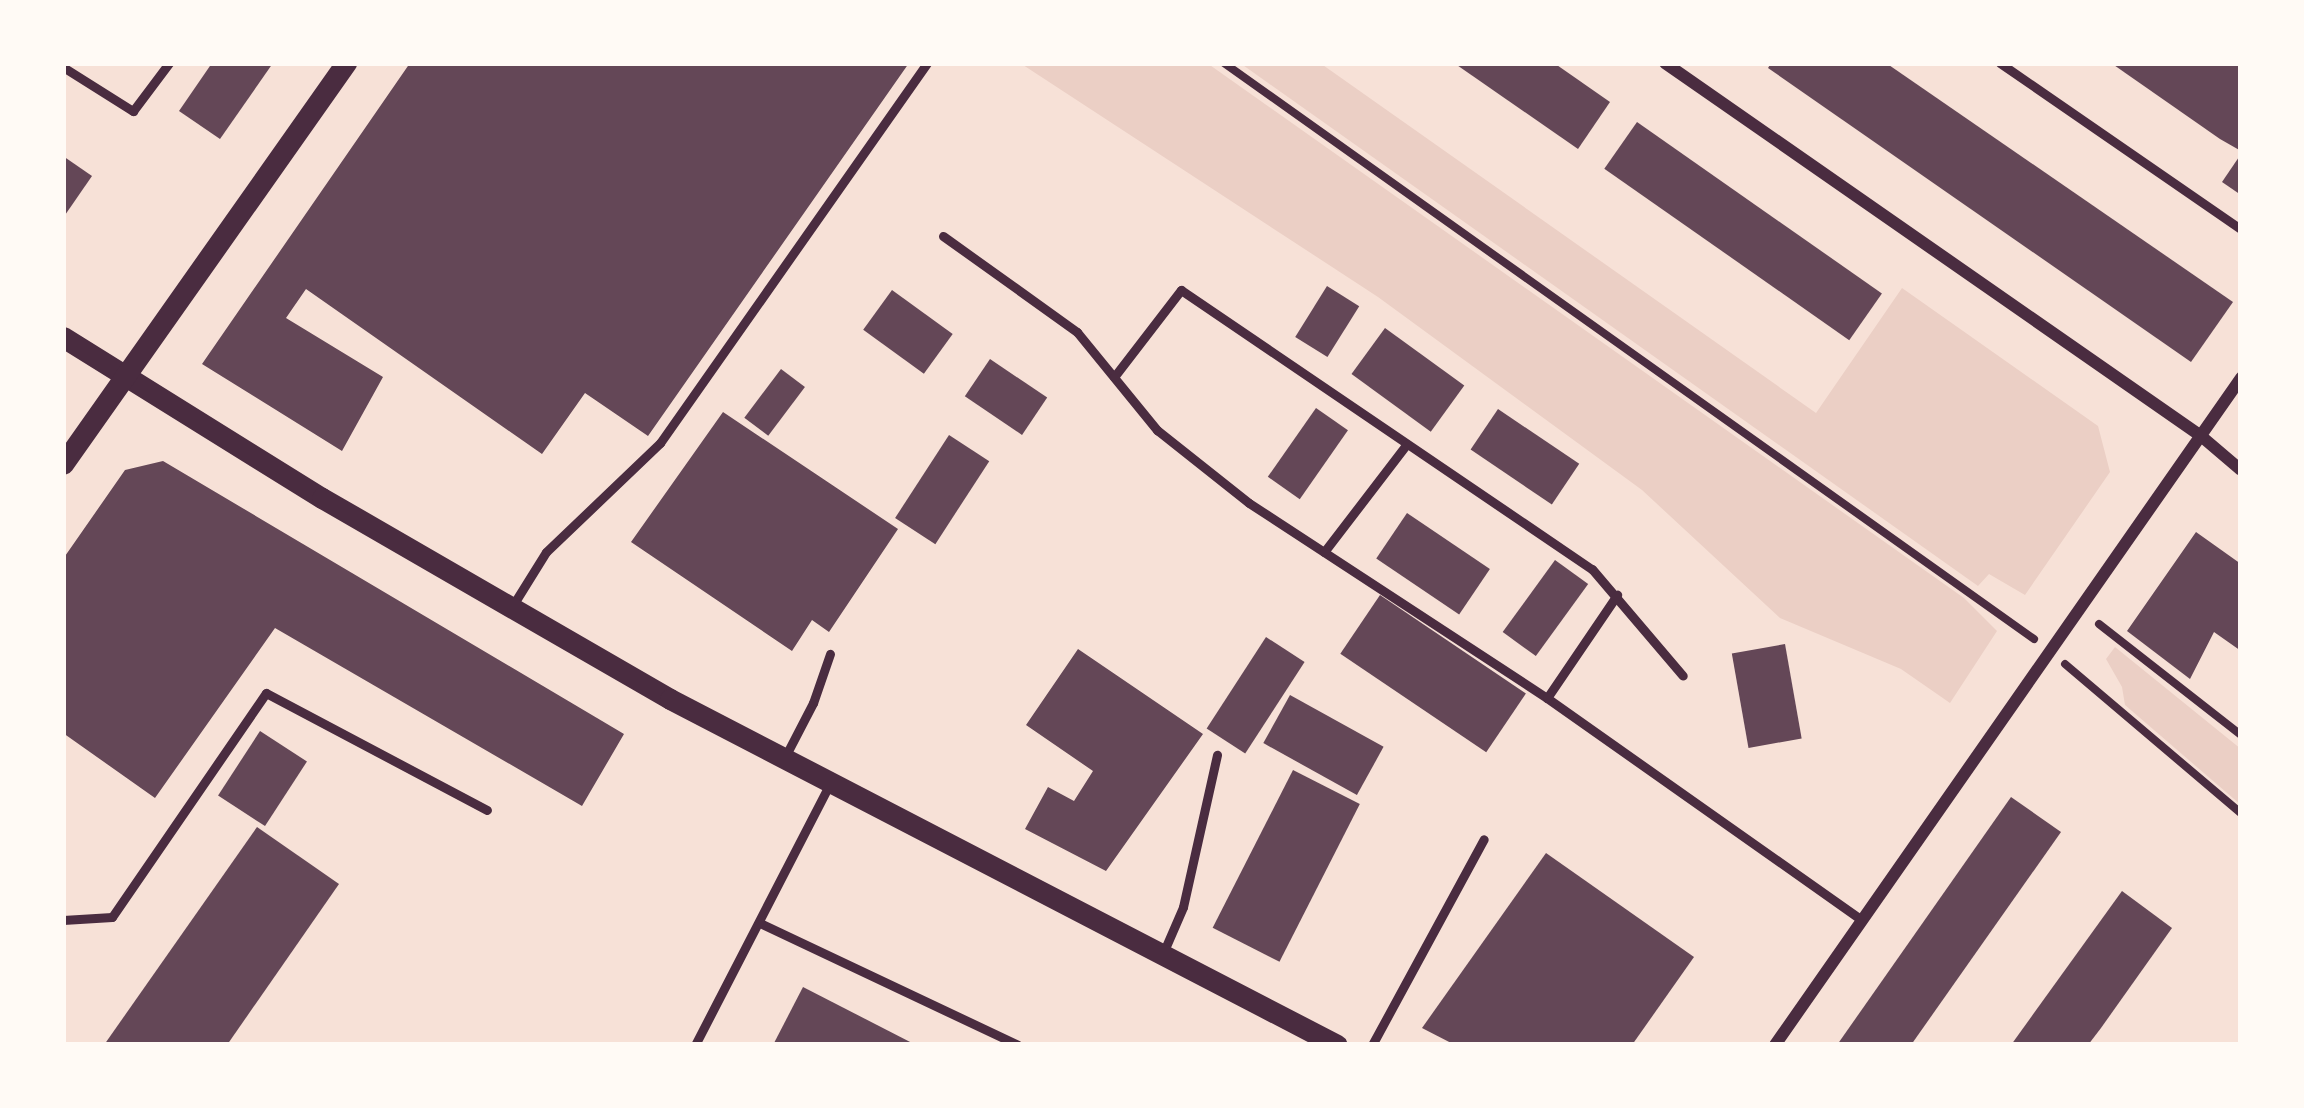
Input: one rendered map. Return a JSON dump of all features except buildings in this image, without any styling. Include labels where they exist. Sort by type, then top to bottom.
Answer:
[{"type":"street","points":[[63,464],[346,63]]},
{"type":"street","points":[[1665,63],[2201,436],[2241,470]]},
{"type":"street","points":[[63,337],[510,610],[783,760],[1337,1045]]},
{"type":"street","points":[[1774,1045],[2241,379]]},
{"type":"lane","points":[[63,68],[133,111],[169,63]]},
{"type":"lane","points":[[510,610],[546,552],[661,443],[927,63]]},
{"type":"lane","points":[[2000,63],[2241,229]]},
{"type":"lane","points":[[943,236],[1077,332],[1156,430],[1324,552],[1546,698],[1860,919]]},
{"type":"lane","points":[[1114,377],[1181,290],[1592,569],[1683,676]]},
{"type":"lane","points":[[1324,552],[1407,444]]},
{"type":"lane","points":[[1546,698],[1617,595]]},
{"type":"lane","points":[[783,760],[813,703],[830,654]]},
{"type":"lane","points":[[63,920],[112,917],[266,692],[487,810]]},
{"type":"lane","points":[[1162,956],[1183,907],[1217,755]]},
{"type":"lane","points":[[695,1045],[830,784]]},
{"type":"lane","points":[[1372,1045],[1484,839]]},
{"type":"lane","points":[[760,923],[1018,1045]]},
{"type":"path","points":[[1224,63],[2008,617]]},
{"type":"path","points":[[2078,609],[2241,736]]},
{"type":"path","points":[[2094,687],[2241,813]]},
{"type":"shaded area","points":[[1020,63],[1207,63],[1964,598],[1997,631],[1950,703],[1901,669],[1780,618],[1642,490],[1378,297]]},
{"type":"shaded area","points":[[1240,63],[1320,63],[1816,413],[1902,288],[2098,426],[2110,472],[2025,595],[1989,574],[1978,586]]},
{"type":"shaded area","points":[[2115,647],[2241,749],[2241,805],[2125,705],[2122,687],[2106,659]]}]
